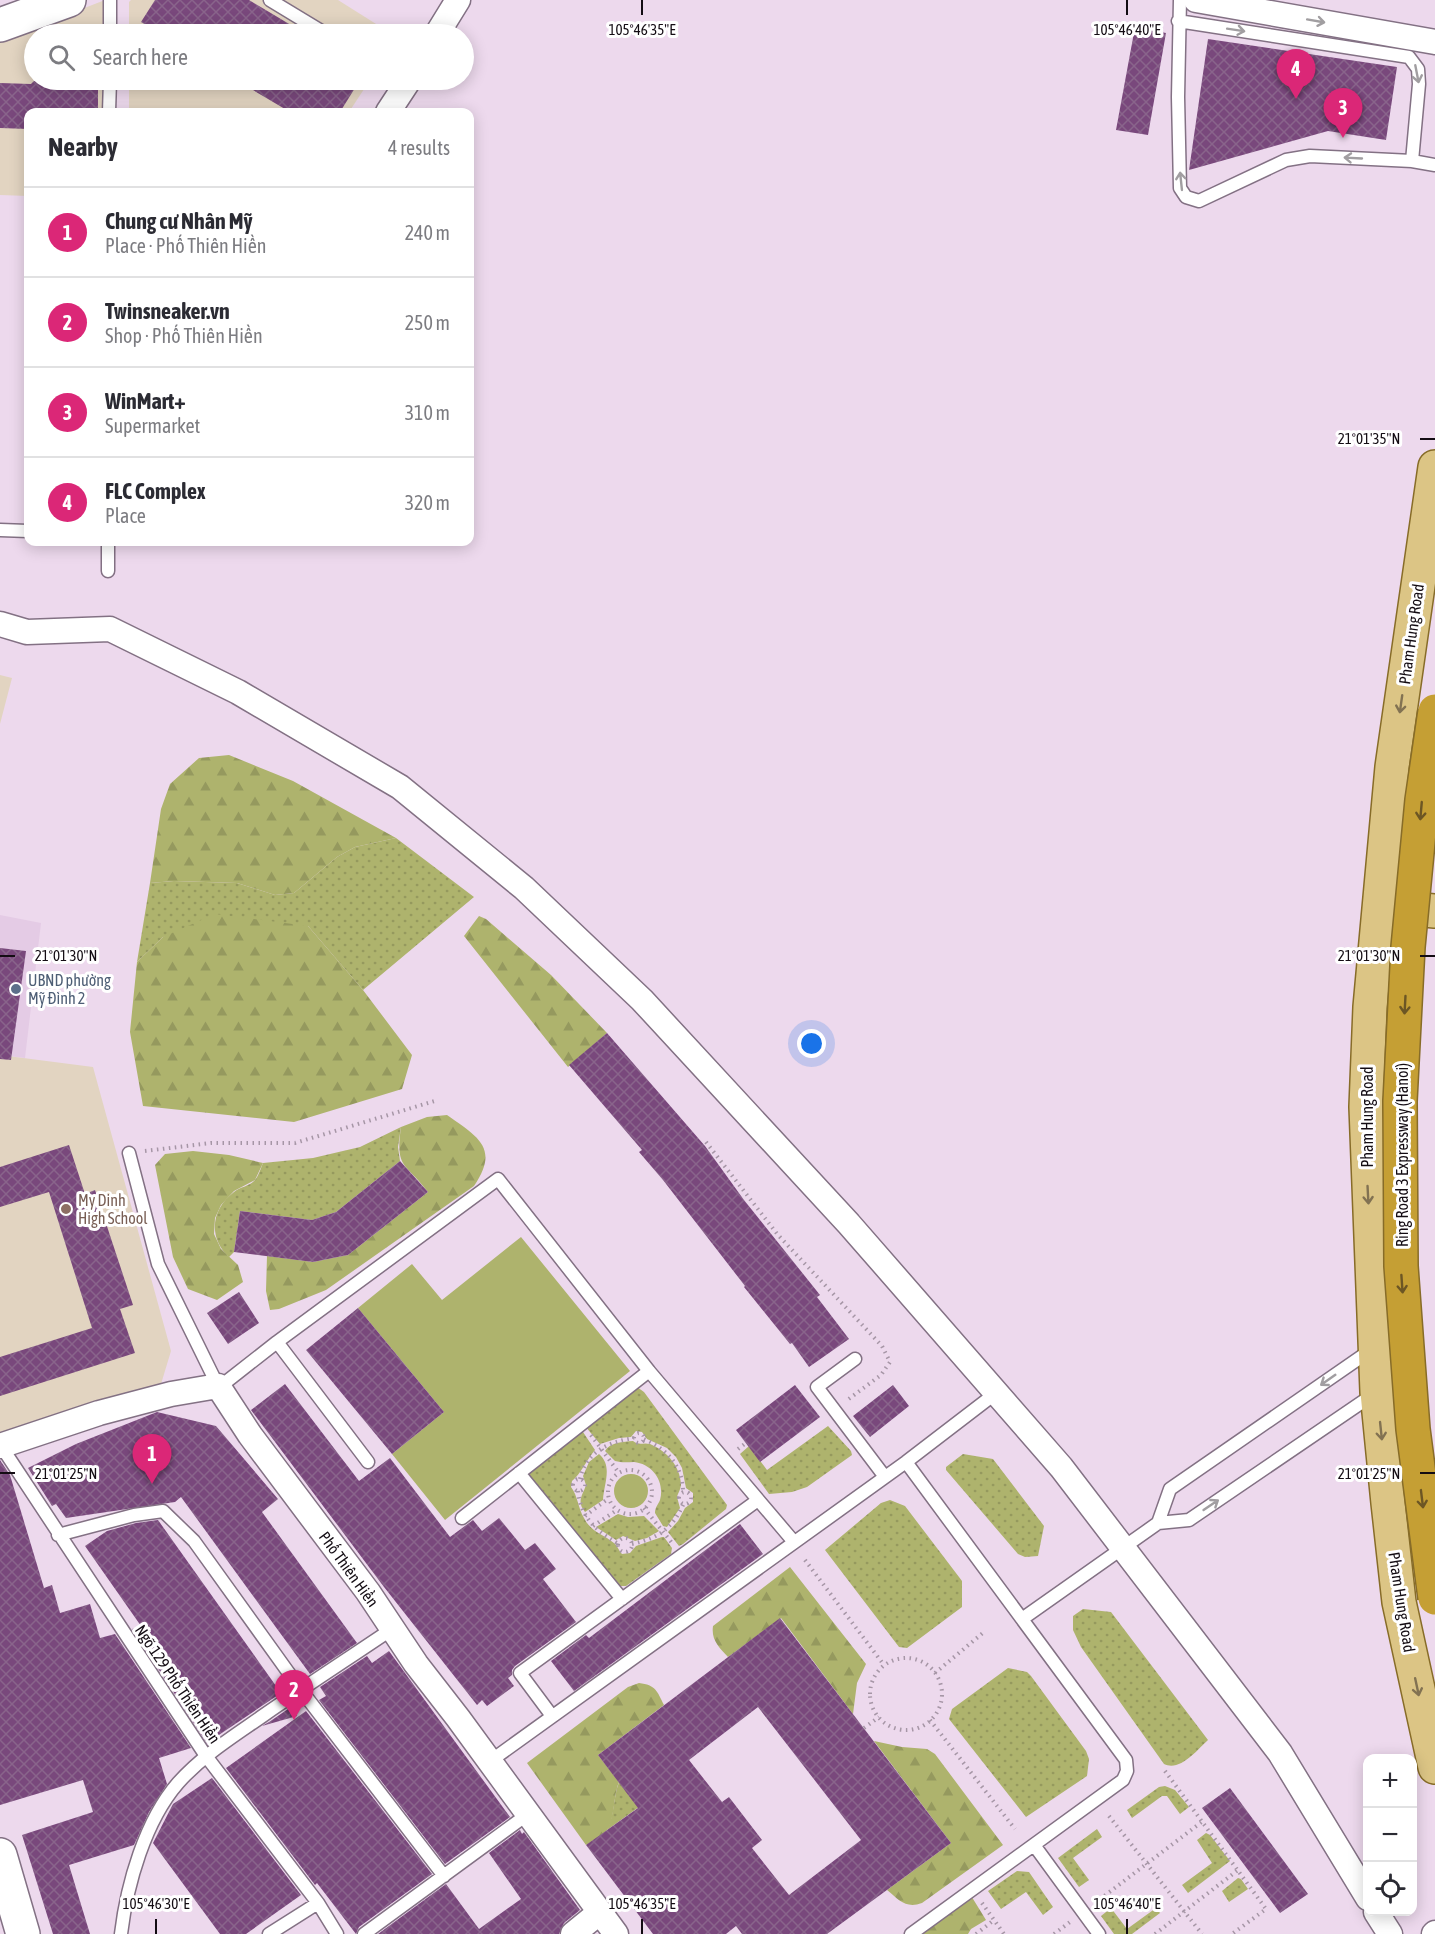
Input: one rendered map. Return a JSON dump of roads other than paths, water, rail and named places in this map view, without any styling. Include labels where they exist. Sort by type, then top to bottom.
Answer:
[{"type":"highway","name":"Ring Road 3 Expressway (Hanoi)","points":[[1435,711],[1422,800],[1408,948],[1400,1101],[1401,1266],[1413,1429],[1435,1598]]},
{"type":"main road","name":"Pham Hung Road","points":[[1435,466],[1392,767],[1370,1007],[1366,1107],[1377,1392],[1399,1602],[1435,1767]]},
{"type":"main road","points":[[1378,906],[1435,911]]},
{"type":"street","points":[[0,25],[69,0]]},
{"type":"street","points":[[443,24],[458,0]]},
{"type":"street","points":[[1196,0],[1435,42]]},
{"type":"street","points":[[391,108],[402,90]]},
{"type":"street","points":[[0,624],[27,632],[110,629],[238,692],[400,787],[525,888],[642,1000],[849,1224],[1061,1467],[1280,1753],[1363,1890]]},
{"type":"street","points":[[1,1446],[99,1413],[171,1394],[218,1386]]},
{"type":"street","name":"Phố Thiên Hiền","points":[[218,1386],[250,1435],[368,1592],[392,1629],[616,1934]]},
{"type":"street","points":[[0,1855],[23,1934]]},
{"type":"street","points":[[573,1934],[600,1912]]},
{"type":"street","points":[[1379,1916],[1390,1934]]},
{"type":"lane","points":[[110,0],[110,24]]},
{"type":"lane","points":[[270,0],[310,24]]},
{"type":"lane","points":[[1180,0],[1178,21],[1180,188],[1186,197],[1199,201],[1286,160],[1300,157],[1412,161],[1435,165]]},
{"type":"lane","points":[[1178,21],[1409,57],[1418,69],[1419,84],[1412,161]]},
{"type":"lane","points":[[109,108],[110,90]]},
{"type":"lane","points":[[0,530],[24,531]]},
{"type":"lane","points":[[108,546],[108,571]]},
{"type":"lane","points":[[129,1153],[158,1264],[218,1386],[498,1179],[649,1371],[794,1542]]},
{"type":"lane","points":[[277,1342],[368,1462]]},
{"type":"lane","points":[[1158,1523],[1170,1489],[1376,1346]]},
{"type":"lane","points":[[855,1359],[817,1387],[885,1477]]},
{"type":"lane","points":[[462,1518],[649,1371]]},
{"type":"lane","points":[[1022,1619],[1158,1523],[1190,1520],[1377,1392]]},
{"type":"lane","points":[[489,1762],[906,1462],[996,1393]]},
{"type":"lane","name":"Ngõ 129 Phố Thiên Hiền","points":[[1,1446],[206,1756],[318,1903],[337,1934]]},
{"type":"lane","points":[[906,1462],[1125,1760],[1127,1771],[1123,1780],[911,1934]]},
{"type":"lane","points":[[519,1473],[622,1599]]},
{"type":"lane","points":[[552,1716],[520,1672],[758,1500]]},
{"type":"lane","points":[[58,1535],[124,1517],[163,1511],[194,1541],[301,1690],[444,1876]]},
{"type":"lane","points":[[121,1934],[124,1905],[134,1867],[155,1820],[177,1784],[206,1756],[392,1629]]},
{"type":"lane","points":[[364,1934],[528,1814]]},
{"type":"lane","points":[[1034,1845],[1099,1934]]},
{"type":"lane","points":[[269,1934],[318,1903]]},
{"type":"place","name":"FLC Complex","points":[[1296,99]]},
{"type":"place","name":"WinMart+","points":[[1343,138]]},
{"type":"place","name":"UBND phường Mỹ Đình 2","points":[[16,989]]},
{"type":"place","name":"My Dinh High School","points":[[66,1209]]},
{"type":"place","name":"Chung cư Nhân Mỹ","points":[[152,1484]]},
{"type":"place","name":"Twinsneaker.vn","points":[[294,1720]]}]
